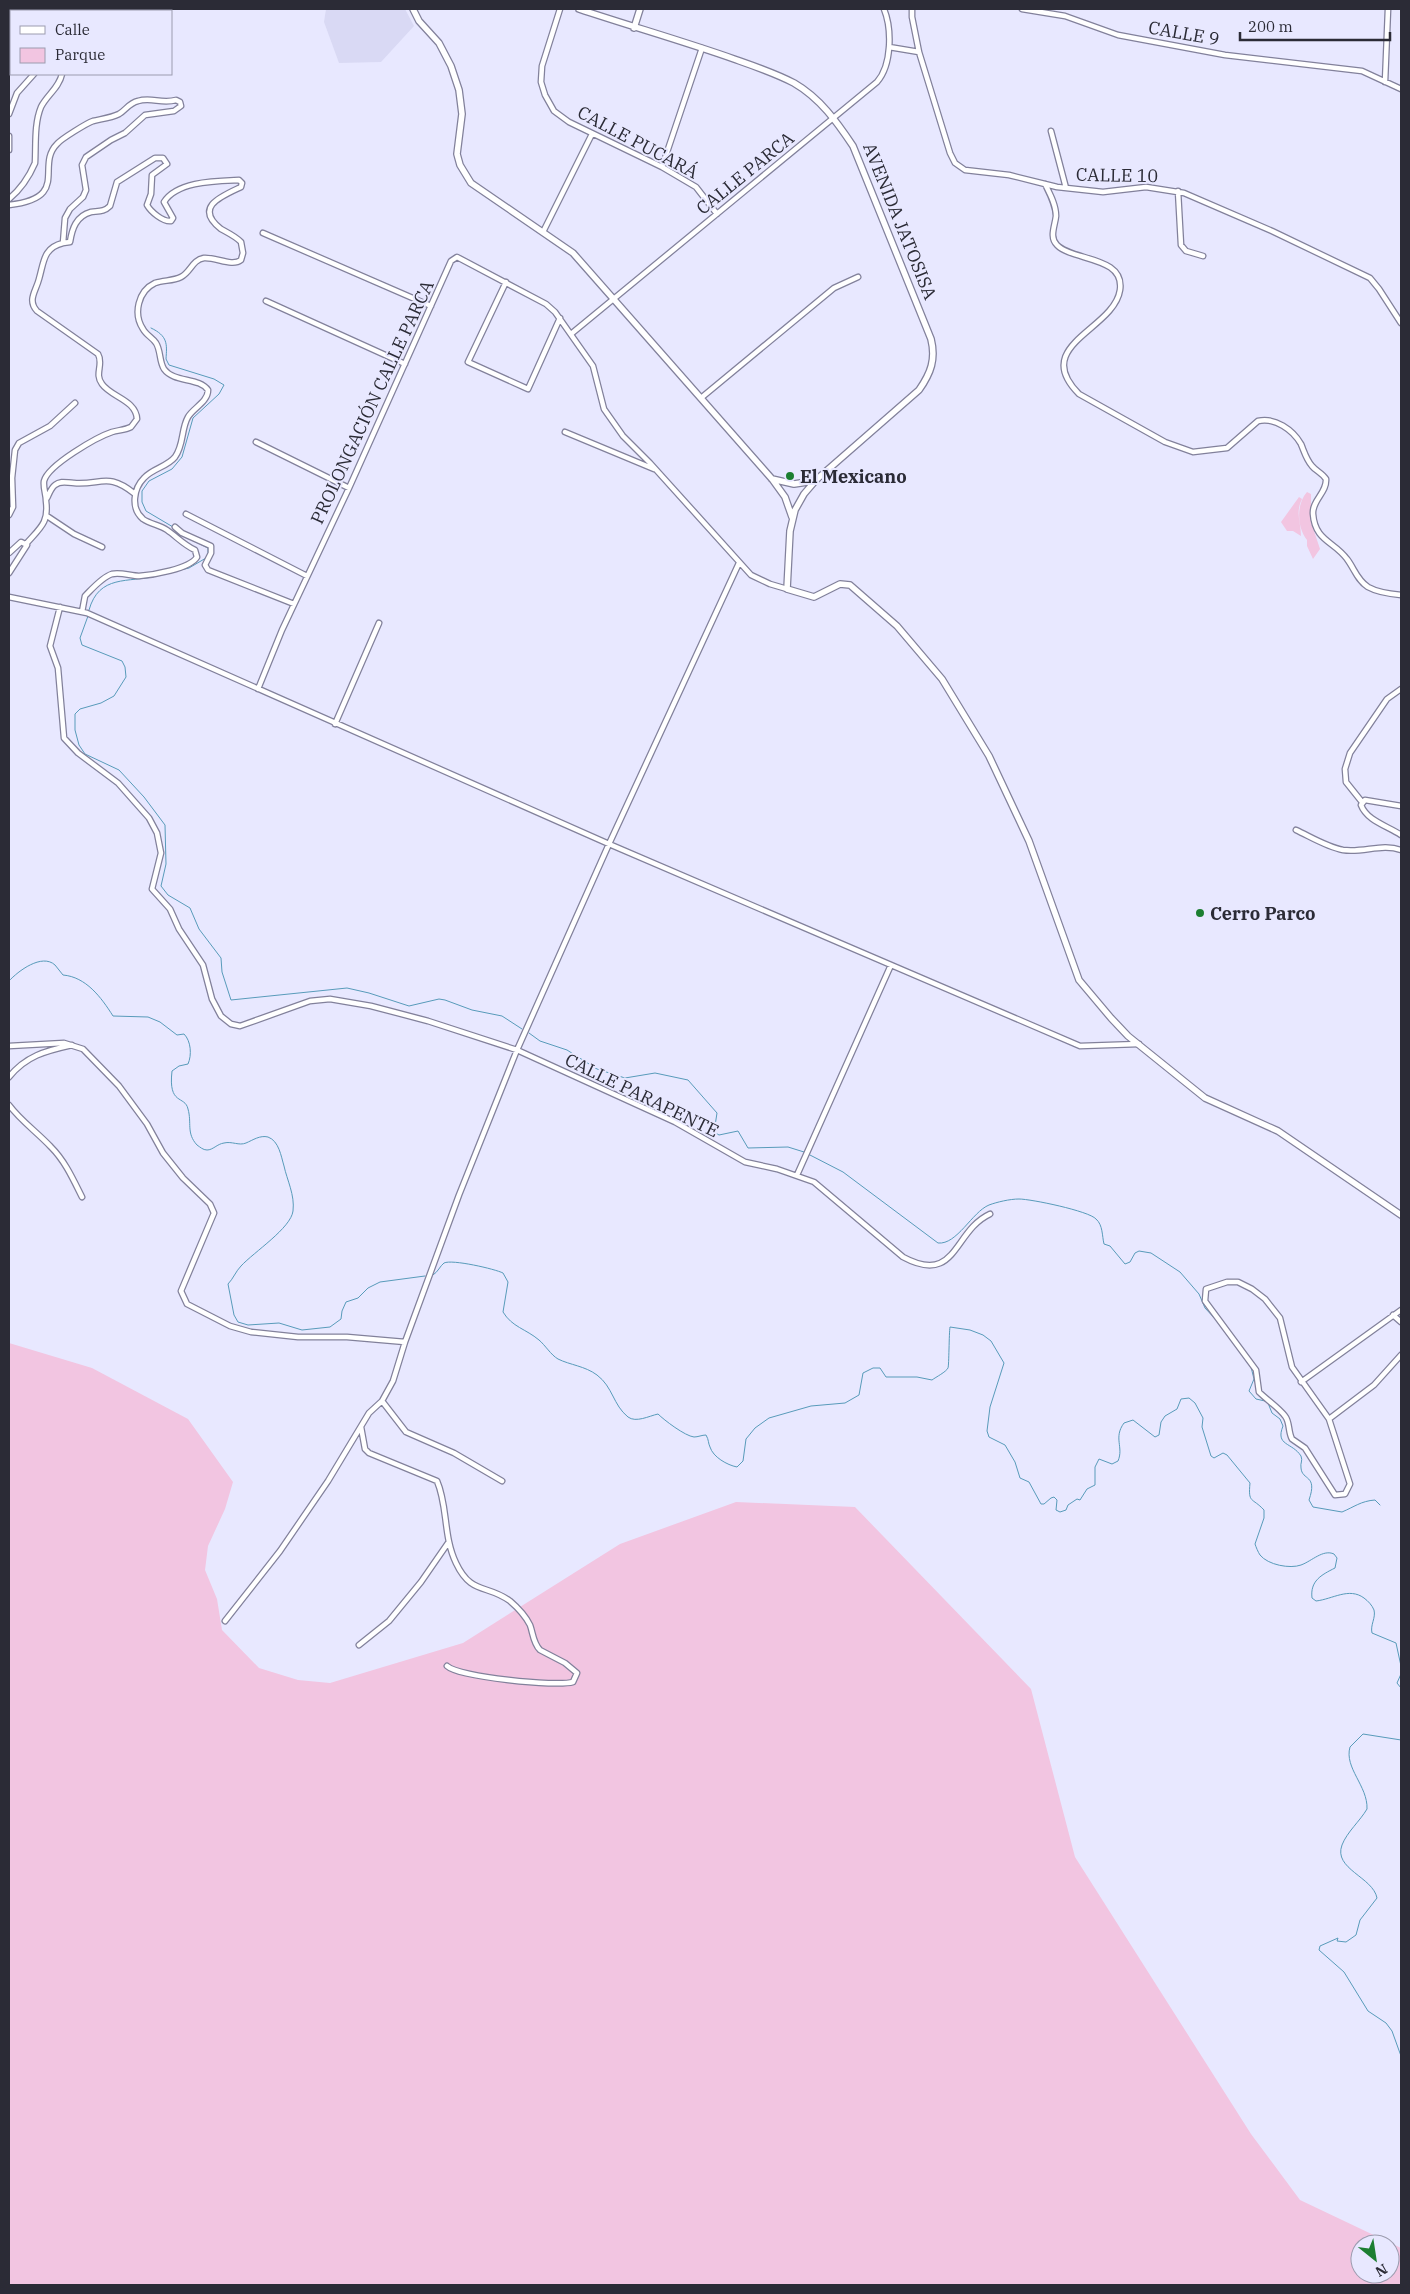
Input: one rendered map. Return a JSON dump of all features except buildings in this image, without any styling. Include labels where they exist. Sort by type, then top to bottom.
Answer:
[{"type":"street","name":"AVENIDA JATOSISA","points":[[413,9],[419,20],[439,43],[451,66],[459,90],[462,114],[457,154],[460,165],[468,179],[475,187],[573,253],[772,479],[785,497],[792,518]]},
{"type":"street","name":"CALLE PUCARÁ","points":[[560,9],[542,66],[541,82],[545,95],[554,111],[569,122],[662,167],[696,187],[717,214]]},
{"type":"street","name":"AVENIDA JATOSISA","points":[[579,9],[767,71],[795,84],[821,104],[834,118],[854,146],[931,339],[933,366],[919,390],[816,480],[799,502],[792,518],[788,552],[787,588]]},
{"type":"street","points":[[634,28],[640,9]]},
{"type":"street","name":"CALLE PARCA","points":[[572,334],[880,79],[885,68],[889,47],[887,16],[884,9]]},
{"type":"street","name":"CALLE 10","points":[[912,9],[919,52],[950,153],[956,163],[965,170],[1009,175],[1066,188],[1103,192],[1146,187],[1178,191],[1272,231],[1370,278],[1401,323]]},
{"type":"street","name":"CALLE 9","points":[[1022,9],[1065,16],[1118,36],[1294,65],[1355,70],[1372,75],[1401,89]]},
{"type":"street","points":[[1385,82],[1388,9]]},
{"type":"street","points":[[889,47],[919,52]]},
{"type":"street","points":[[662,167],[702,48]]},
{"type":"street","points":[[9,114],[17,93],[33,75]]},
{"type":"street","points":[[9,199],[22,187],[35,163],[37,122],[40,111],[44,101],[58,85],[62,75]]},
{"type":"street","points":[[9,205],[29,201],[40,194],[49,178],[50,158],[54,147],[86,124],[118,114],[136,101],[179,101],[181,106],[179,109],[145,115],[125,133],[86,157],[82,165],[86,190],[65,218],[63,243]]},
{"type":"street","points":[[1051,131],[1066,188]]},
{"type":"street","points":[[543,232],[592,134]]},
{"type":"street","points":[[9,136],[9,150]]},
{"type":"street","points":[[9,573],[26,548],[26,544],[44,523],[47,516],[44,481],[54,467],[102,437],[131,427],[137,419],[133,408],[100,381],[98,371],[100,359],[98,354],[37,311],[33,305],[32,297],[39,280],[44,257],[52,248],[70,242],[73,226],[82,217],[89,213],[101,212],[110,206],[117,182],[156,158],[163,158],[167,164],[152,175],[151,194],[147,205],[167,222],[172,221],[173,218],[164,202],[172,192],[212,181],[239,180],[242,183],[240,187],[214,200],[210,210],[212,218],[220,228],[241,242],[243,253],[241,260],[235,263],[208,258],[200,260],[194,263],[184,276],[156,283],[149,288],[139,302],[138,310],[140,325],[157,346],[165,369],[172,376],[205,387],[208,392],[207,396],[187,418],[178,451],[174,458],[144,478],[135,494],[137,509],[143,519],[166,529],[176,539],[195,550],[196,559],[184,567],[151,574],[117,574],[109,576],[85,596],[82,612]]},
{"type":"street","points":[[1045,184],[1055,208],[1052,234],[1056,244],[1068,252],[1102,262],[1114,272],[1120,285],[1116,301],[1100,320],[1074,342],[1066,354],[1065,376],[1072,387],[1079,394],[1165,442],[1194,452],[1227,448],[1258,421],[1278,423],[1287,429],[1300,443],[1312,466],[1326,479],[1326,485],[1316,499],[1313,511],[1314,521],[1320,535],[1346,558],[1364,585],[1401,595]]},
{"type":"street","points":[[1178,191],[1181,245],[1186,251],[1203,256]]},
{"type":"street","points":[[263,233],[431,306]]},
{"type":"street","name":"PROLONGACIÓN CALLE PARCA","points":[[258,689],[294,604],[349,488],[451,261],[455,258],[460,258],[546,304],[572,334],[596,372],[604,409],[623,436],[655,469],[738,563],[756,579],[787,588]]},
{"type":"street","points":[[701,398],[834,288],[858,277]]},
{"type":"street","points":[[506,282],[468,362],[528,389],[560,318]]},
{"type":"street","points":[[266,300],[405,364]]},
{"type":"street","points":[[9,515],[13,507],[12,478],[15,450],[19,443],[50,426],[75,403]]},
{"type":"street","points":[[565,432],[655,469]]},
{"type":"street","points":[[256,442],[349,488]]},
{"type":"street","points":[[772,479],[794,484],[816,480]]},
{"type":"street","points":[[46,499],[53,486],[60,482],[112,481],[127,487],[135,494]]},
{"type":"street","points":[[186,514],[307,576]]},
{"type":"street","points":[[47,516],[74,534],[102,547]]},
{"type":"street","points":[[175,527],[182,533],[210,546],[211,553],[205,565],[208,570],[294,604]]},
{"type":"street","points":[[9,553],[21,542],[26,544]]},
{"type":"street","points":[[226,1621],[280,1551],[328,1481],[370,1413],[382,1401],[393,1382],[405,1342],[459,1195],[517,1050],[738,563]]},
{"type":"street","points":[[787,588],[814,597],[836,585],[850,585],[897,626],[942,679],[989,756],[1030,842],[1080,980],[1111,1018],[1139,1044],[1205,1098],[1278,1131],[1401,1215]]},
{"type":"street","points":[[9,597],[82,612],[609,844],[1080,1046],[1139,1044]]},
{"type":"street","name":"CALLE PARAPENTE","points":[[60,608],[50,646],[58,668],[64,738],[83,757],[118,783],[149,818],[157,833],[161,853],[152,889],[170,910],[179,929],[203,965],[212,999],[221,1016],[231,1024],[240,1026],[310,1001],[330,999],[410,1016],[517,1050],[675,1122],[745,1162],[797,1175],[814,1182],[903,1257],[919,1264],[932,1265],[945,1262],[958,1249],[975,1223],[990,1214]]},
{"type":"street","points":[[336,724],[379,623]]},
{"type":"street","points":[[1401,689],[1387,699],[1350,753],[1345,778],[1349,788],[1362,802],[1362,809],[1367,815],[1401,835]]},
{"type":"street","points":[[1362,802],[1371,800],[1401,806]]},
{"type":"street","points":[[1296,830],[1344,850],[1365,850],[1389,846],[1401,850]]},
{"type":"street","points":[[797,1175],[891,965]]},
{"type":"street","points":[[9,1046],[64,1043],[83,1049],[119,1086],[147,1124],[163,1153],[214,1210],[181,1292],[187,1304],[230,1326],[251,1332],[298,1337],[405,1342]]},
{"type":"street","points":[[9,1077],[18,1067],[35,1054],[73,1045]]},
{"type":"street","points":[[9,1105],[57,1154],[69,1171],[82,1197]]},
{"type":"street","points":[[1227,1282],[1238,1282],[1252,1289],[1265,1299],[1280,1318],[1292,1367],[1329,1419],[1350,1484],[1348,1491],[1341,1496],[1336,1495],[1331,1490],[1305,1448],[1292,1439],[1286,1417],[1276,1409],[1271,1400],[1259,1392],[1256,1370],[1212,1313],[1205,1301],[1206,1289],[1227,1282]]},
{"type":"street","points":[[1301,1382],[1401,1310]]},
{"type":"street","points":[[1393,1315],[1401,1322]]},
{"type":"street","points":[[1329,1419],[1374,1386],[1401,1355]]},
{"type":"street","points":[[382,1401],[406,1432],[454,1452],[502,1481]]},
{"type":"street","points":[[361,1427],[365,1449],[369,1453],[437,1481],[448,1543],[467,1581],[510,1601],[529,1624],[536,1646],[565,1663],[577,1673],[573,1682],[548,1682],[481,1677],[452,1670],[447,1666]]},
{"type":"street","points":[[359,1645],[389,1620],[421,1582],[448,1543]]},
{"type":"shaded area","points":[[326,9],[405,9],[414,26],[381,62],[339,63],[324,22]]},
{"type":"green space","points":[[1307,492],[1311,494],[1311,522],[1320,549],[1313,559],[1301,529],[1299,516],[1303,497]]},
{"type":"green space","points":[[1299,497],[1302,499],[1299,513],[1301,536],[1293,531],[1287,531],[1281,522]]},
{"type":"green space","points":[[9,1343],[92,1368],[188,1419],[233,1482],[225,1509],[208,1546],[205,1570],[217,1599],[222,1630],[259,1668],[298,1680],[330,1683],[463,1643],[620,1544],[736,1502],[855,1507],[1031,1689],[1075,1857],[1251,2134],[1300,2200],[1372,2234],[1350,2234],[1350,2284],[1400,2284],[1400,2248],[1401,2285],[9,2285]]},
{"type":"waterway","points":[[151,328],[161,334],[165,341],[166,359],[169,365],[214,379],[224,385],[219,394],[193,418],[182,457],[172,469],[149,481],[142,491],[142,502],[146,511],[173,527]]},
{"type":"waterway","points":[[182,535],[208,548],[208,554]]},
{"type":"waterway","points":[[176,571],[189,568],[206,558]]},
{"type":"waterway","points":[[89,610],[94,598],[107,585],[125,580],[157,576]]},
{"type":"waterway","points":[[88,616],[80,638],[82,645],[122,661],[126,677],[114,696],[101,703],[80,709],[75,714],[75,730],[79,745],[85,754],[119,770],[144,797],[165,825],[166,864],[161,886],[168,895],[190,908],[199,929],[221,958],[222,972],[231,1000],[347,988],[409,1006],[439,999],[445,1000],[472,1010],[502,1016],[522,1029]]},
{"type":"waterway","points":[[9,981],[24,968],[37,962],[50,962],[63,975],[79,980],[92,989],[113,1016],[148,1017],[160,1022],[177,1035],[184,1034],[189,1044],[188,1064],[179,1066],[172,1071],[171,1082],[175,1095],[184,1102],[188,1109],[190,1132],[197,1145],[204,1150],[209,1150],[222,1144],[243,1144],[262,1137],[268,1137],[275,1142],[281,1153],[292,1193],[293,1211],[286,1225],[241,1266],[228,1284],[234,1315],[238,1322],[248,1325],[279,1323],[302,1330],[330,1327],[341,1319],[346,1302],[358,1298],[368,1288],[380,1282],[425,1276]]},
{"type":"waterway","points":[[529,1033],[540,1041],[567,1050],[597,1069],[625,1078],[655,1073],[688,1080],[717,1113],[714,1132],[719,1135],[738,1131],[748,1148],[788,1147],[804,1152]]},
{"type":"waterway","points":[[808,1154],[843,1172],[938,1243],[952,1239],[989,1205],[1008,1200],[1035,1201],[1083,1212],[1096,1219],[1100,1224],[1104,1244],[1110,1246],[1125,1264],[1130,1262],[1135,1253],[1139,1251],[1151,1253],[1180,1272],[1199,1294],[1205,1308],[1218,1322]]},
{"type":"waterway","points":[[433,1275],[444,1263],[449,1262],[474,1265],[503,1273],[508,1282],[503,1312],[515,1325],[534,1336],[558,1359],[597,1375],[606,1385],[619,1407],[631,1419],[658,1414],[685,1434],[696,1437],[706,1435],[709,1446],[714,1454],[725,1462],[737,1467],[743,1461],[746,1439],[755,1428],[769,1418],[811,1406],[845,1403],[859,1395],[863,1373],[873,1368],[880,1368],[886,1377],[917,1377],[932,1380],[948,1368],[950,1327],[970,1330],[983,1335],[991,1341],[1004,1363],[990,1407],[987,1431],[989,1437],[1005,1445],[1015,1462],[1020,1478],[1029,1482],[1041,1504],[1054,1497],[1057,1500],[1056,1510],[1060,1512],[1066,1510],[1068,1505],[1077,1499],[1080,1500],[1087,1489],[1095,1485],[1095,1467],[1099,1459],[1112,1464],[1118,1461],[1120,1456],[1119,1433],[1124,1423],[1133,1420],[1155,1437],[1159,1435],[1161,1422],[1165,1416],[1177,1409],[1181,1399],[1189,1398],[1195,1403],[1203,1418],[1202,1427],[1211,1456],[1214,1458],[1223,1453],[1227,1455],[1250,1483],[1250,1497],[1252,1500],[1264,1510],[1264,1518],[1255,1544],[1260,1555],[1274,1564],[1291,1567],[1301,1565],[1322,1554],[1334,1554],[1337,1558],[1335,1568],[1318,1579],[1313,1587],[1312,1598],[1316,1601],[1347,1594],[1358,1595],[1364,1598],[1374,1610],[1372,1633],[1396,1643],[1401,1666]]},
{"type":"waterway","points":[[1251,1367],[1254,1379],[1249,1391],[1256,1399],[1265,1401]]},
{"type":"waterway","points":[[1268,1403],[1272,1413],[1280,1419],[1283,1426],[1281,1432],[1283,1441],[1301,1456],[1302,1472],[1309,1479],[1312,1486],[1309,1500],[1313,1507],[1342,1512],[1362,1503],[1375,1500],[1380,1505]]},
{"type":"waterway","points":[[1401,1674],[1397,1683],[1401,1688]]},
{"type":"waterway","points":[[1401,1740],[1363,1734],[1350,1747],[1350,1762],[1364,1793],[1367,1809],[1344,1840],[1341,1853],[1348,1867],[1369,1884],[1377,1898],[1360,1920],[1356,1935],[1346,1942],[1337,1941],[1338,1938],[1320,1946],[1319,1950],[1344,1972],[1368,2011],[1386,2023],[1392,2031],[1401,2056]]},
{"type":"place","name":"El Mexicano","points":[[790,476]]},
{"type":"place","name":"Cerro Parco","points":[[1200,913]]}]
